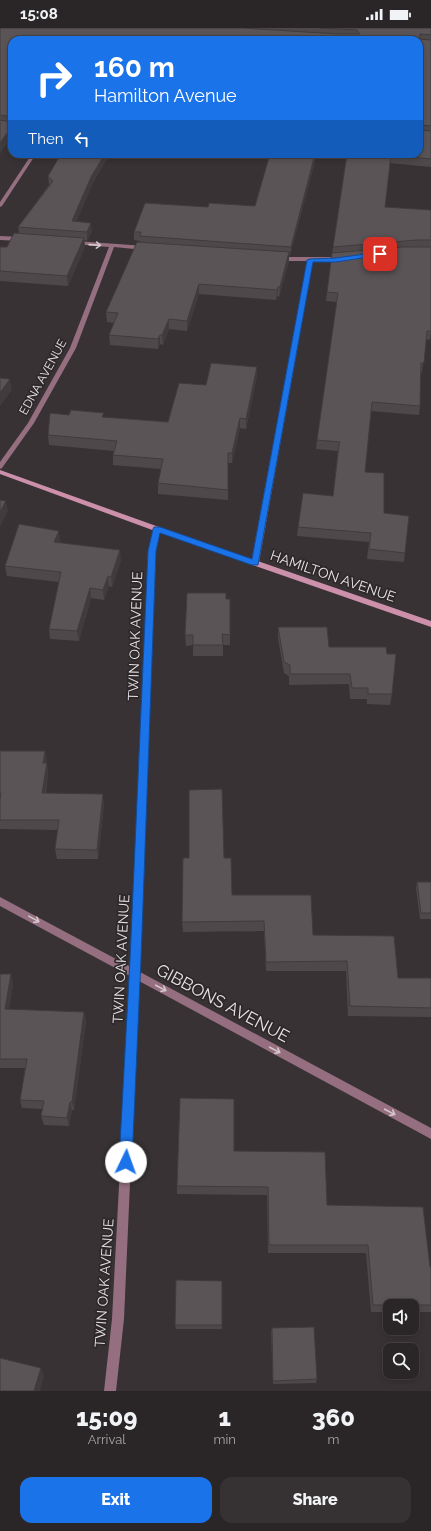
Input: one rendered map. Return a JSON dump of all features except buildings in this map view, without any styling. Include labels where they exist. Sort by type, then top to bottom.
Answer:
[{"type":"street","points":[[0,206],[31,158]]},
{"type":"street","points":[[0,238],[24,240]]},
{"type":"street","points":[[72,243],[151,249]]},
{"type":"street","name":"EDNA AVENUE","points":[[0,467],[31,423],[73,348],[112,246]]},
{"type":"street","points":[[273,258],[310,260],[344,259]]},
{"type":"street","points":[[255,563],[310,260]]},
{"type":"street","name":"HAMILTON AVENUE","points":[[0,472],[157,529],[431,624]]},
{"type":"street","name":"TWIN OAK AVENUE","points":[[110,1391],[118,1319],[135,974],[152,551],[157,529]]},
{"type":"street","name":"GIBBONS AVENUE","points":[[0,901],[431,1134]]},
{"type":"route","points":[[126,1162],[136,959],[152,551],[157,529],[255,563],[310,260],[336,260],[380,254]]}]
